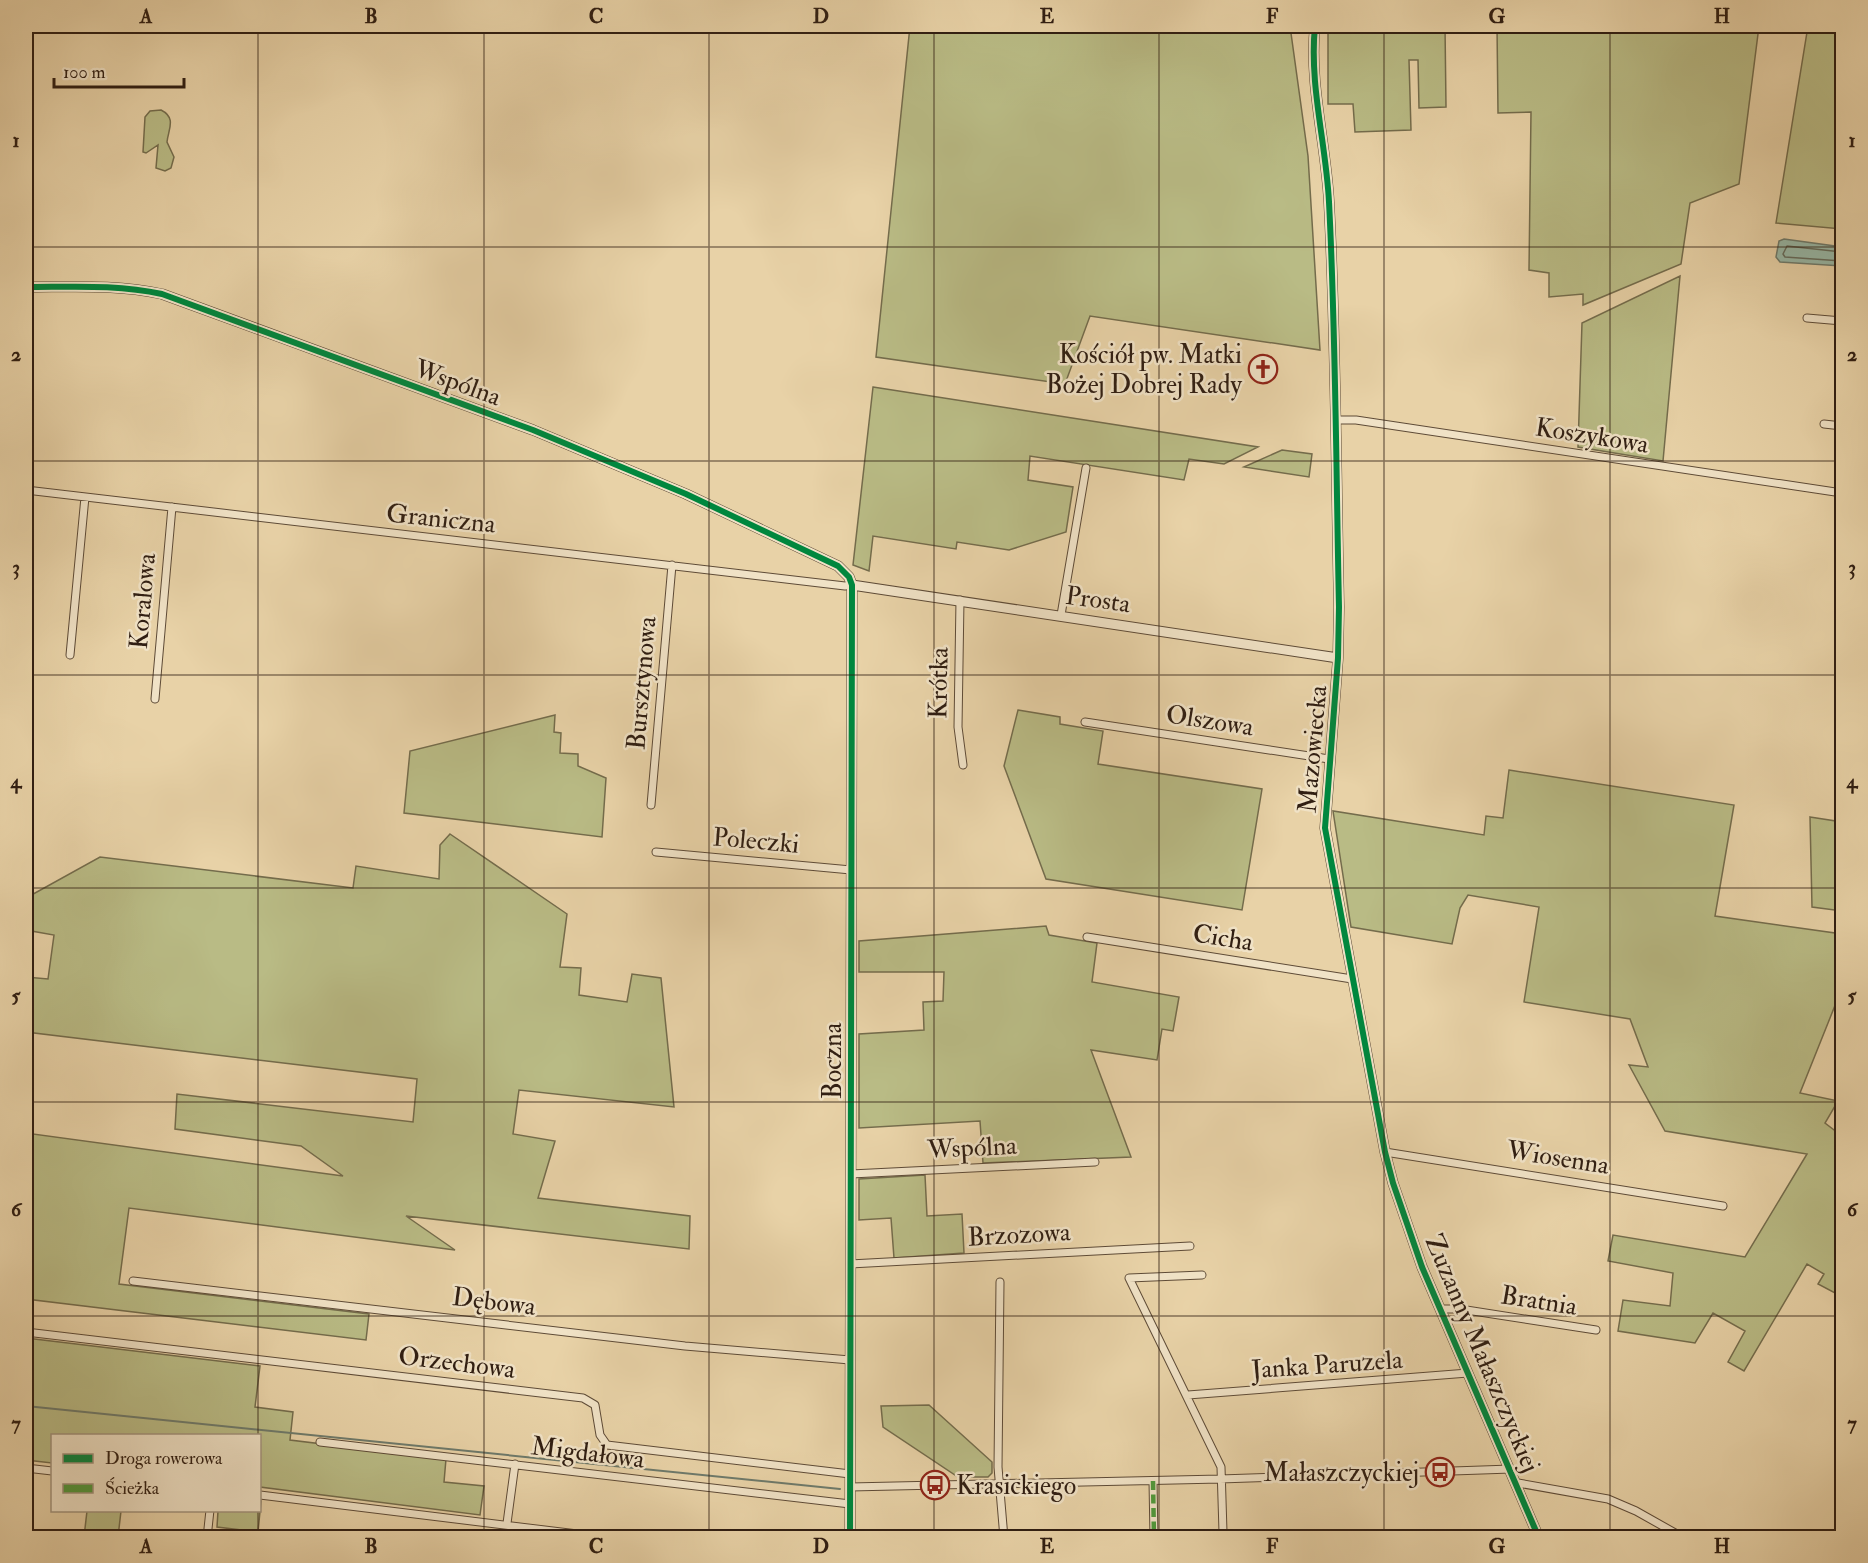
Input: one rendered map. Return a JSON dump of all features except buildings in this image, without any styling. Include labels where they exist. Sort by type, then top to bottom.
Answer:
[{"type":"street","name":"Mazowiecka","points":[[1315,26],[1315,85],[1329,198],[1336,420],[1338,658],[1325,828],[1385,1152],[1393,1183]]},
{"type":"street","name":"Wspólna","points":[[26,287],[98,286],[131,288],[162,294],[577,449],[686,494],[838,566],[849,577],[852,585]]},
{"type":"street","points":[[1808,318],[1842,321]]},
{"type":"street","name":"Koszykowa","points":[[1336,420],[1356,420],[1842,493]]},
{"type":"street","points":[[1824,424],[1842,426]]},
{"type":"street","points":[[1062,615],[1086,468]]},
{"type":"street","name":"Graniczna","points":[[26,490],[852,585]]},
{"type":"street","points":[[70,655],[85,497]]},
{"type":"street","name":"Koralowa","points":[[155,699],[172,507]]},
{"type":"street","name":"Bursztynowa","points":[[651,805],[672,565]]},
{"type":"street","name":"Prosta","points":[[852,585],[1338,658]]},
{"type":"street","name":"Boczna","points":[[850,1538],[852,585]]},
{"type":"street","name":"Krótka","points":[[960,600],[958,727],[963,765]]},
{"type":"street","name":"Olszowa","points":[[1085,722],[1329,759]]},
{"type":"street","name":"Poleczki","points":[[656,852],[851,870]]},
{"type":"street","name":"Cicha","points":[[1087,936],[1352,979]]},
{"type":"street","name":"Wiosenna","points":[[1385,1152],[1722,1206]]},
{"type":"street","name":"Wspólna","points":[[850,1174],[1095,1162]]},
{"type":"street","name":"Zuzanny Małaszczyckiej","points":[[1393,1183],[1422,1267],[1518,1483],[1539,1538]]},
{"type":"street","name":"Brzozowa","points":[[850,1264],[1190,1246]]},
{"type":"street","points":[[1202,1275],[1129,1278],[1188,1395],[1221,1467],[1224,1532],[1220,1538]]},
{"type":"street","name":"Dębowa","points":[[133,1281],[685,1346],[850,1360]]},
{"type":"street","points":[[1000,1282],[999,1484],[1004,1538]]},
{"type":"street","name":"Bratnia","points":[[1440,1309],[1460,1309],[1596,1330]]},
{"type":"street","name":"Orzechowa","points":[[26,1332],[583,1398],[595,1405],[600,1435],[607,1445],[850,1474]]},
{"type":"street","name":"Janka Paruzela","points":[[1188,1395],[1468,1373]]},
{"type":"street","name":"Migdałowa","points":[[320,1442],[850,1504]]},
{"type":"street","points":[[505,1538],[515,1464]]},
{"type":"street","points":[[26,1468],[51,1471]]},
{"type":"street","points":[[850,1487],[1153,1481],[1511,1469]]},
{"type":"street","points":[[1153,1481],[1154,1538]]},
{"type":"street","points":[[1518,1483],[1608,1499],[1636,1511],[1684,1538]]},
{"type":"street","points":[[261,1495],[610,1538]]},
{"type":"street","points":[[207,1538],[210,1512]]},
{"type":"green space","points":[[910,26],[1290,26],[1308,156],[1320,350],[1090,316],[1065,384],[876,357]]},
{"type":"green space","points":[[1407,26],[1445,26],[1446,107],[1419,108],[1418,60],[1409,60],[1411,130],[1355,132],[1353,104],[1328,104],[1328,32],[1406,28]]},
{"type":"green space","points":[[1497,26],[1759,26],[1739,184],[1690,203],[1681,264],[1583,305],[1583,294],[1549,297],[1549,273],[1529,270],[1531,112],[1498,113]]},
{"type":"green space","points":[[1808,26],[1842,26],[1842,229],[1776,223]]},
{"type":"green space","points":[[161,110],[170,120],[167,142],[174,157],[171,168],[165,171],[156,168],[158,145],[146,153],[143,152],[145,117],[150,111]]},
{"type":"green space","points":[[1680,276],[1663,461],[1578,447],[1582,323]]},
{"type":"green space","points":[[873,387],[1258,447],[1224,464],[1189,459],[1184,480],[1030,456],[1028,480],[1073,487],[1066,532],[1009,550],[957,542],[956,549],[873,536],[869,571],[853,565]]},
{"type":"green space","points":[[1282,450],[1312,454],[1309,477],[1244,467]]},
{"type":"green space","points":[[1018,710],[1060,717],[1060,724],[1103,731],[1098,764],[1262,789],[1242,910],[1046,879],[1004,766]]},
{"type":"green space","points":[[555,715],[554,732],[561,733],[560,753],[578,754],[578,766],[606,778],[602,837],[404,813],[410,751]]},
{"type":"green space","points":[[1509,770],[1734,805],[1715,916],[1842,934],[1842,999],[1838,998],[1800,1093],[1838,1101],[1825,1123],[1842,1136],[1842,1279],[1835,1293],[1818,1284],[1824,1274],[1807,1264],[1744,1371],[1728,1362],[1745,1331],[1713,1313],[1695,1343],[1618,1331],[1623,1300],[1670,1306],[1673,1273],[1608,1261],[1613,1235],[1745,1257],[1807,1154],[1665,1131],[1629,1065],[1648,1067],[1630,1019],[1524,1002],[1539,907],[1468,895],[1460,908],[1452,944],[1351,927],[1333,811],[1484,835],[1486,816],[1503,818]]},
{"type":"green space","points":[[1810,817],[1842,822],[1842,911],[1812,907]]},
{"type":"green space","points":[[450,834],[567,914],[560,967],[581,968],[579,995],[627,1002],[632,974],[661,978],[674,1107],[519,1090],[513,1134],[555,1141],[538,1198],[690,1216],[689,1249],[406,1216],[455,1250],[129,1208],[119,1284],[369,1314],[366,1340],[26,1299],[26,1133],[343,1176],[301,1146],[175,1129],[177,1094],[413,1122],[417,1079],[26,1032],[26,977],[48,979],[54,935],[26,930],[26,898],[100,857],[353,888],[356,866],[439,879],[440,845]]},
{"type":"green space","points":[[1046,926],[1049,935],[1097,943],[1092,982],[1179,997],[1173,1031],[1162,1029],[1157,1060],[1091,1050],[1131,1157],[983,1163],[980,1121],[859,1128],[859,1034],[924,1030],[923,1002],[943,1001],[944,972],[859,972],[859,941]]},
{"type":"green space","points":[[925,1175],[927,1216],[962,1214],[964,1253],[894,1258],[891,1218],[859,1220],[859,1179]]},
{"type":"green space","points":[[26,1338],[260,1366],[255,1407],[293,1412],[290,1440],[446,1459],[444,1482],[484,1486],[480,1515],[261,1487],[261,1434],[51,1434],[51,1463],[26,1460]]},
{"type":"green space","points":[[929,1405],[992,1462],[992,1473],[988,1477],[958,1477],[883,1427],[881,1406]]},
{"type":"green space","points":[[87,1512],[121,1512],[118,1537],[84,1537]]},
{"type":"green space","points":[[218,1512],[260,1512],[258,1532],[217,1527]]},
{"type":"water","points":[[1784,239],[1842,247],[1842,266],[1780,262],[1776,257],[1779,241]]},
{"type":"waterway","points":[[26,1406],[840,1489]]},
{"type":"marked path","points":[[1153,1481],[1154,1538]]},
{"type":"cycle path","points":[[1315,26],[1314,70],[1329,202],[1339,607],[1338,658],[1325,828],[1385,1152],[1393,1183],[1422,1267],[1539,1538]]},
{"type":"cycle path","points":[[26,287],[111,287],[162,294],[533,430],[686,494],[838,566],[849,577],[852,585],[850,1538]]},
{"type":"place","name":"Kościół pw. Matki Bożej Dobrej Rady","points":[[1263,369]]},
{"type":"place","name":"Małaszczyckiej","points":[[1440,1472]]},
{"type":"place","name":"Krasickiego","points":[[935,1485]]}]
